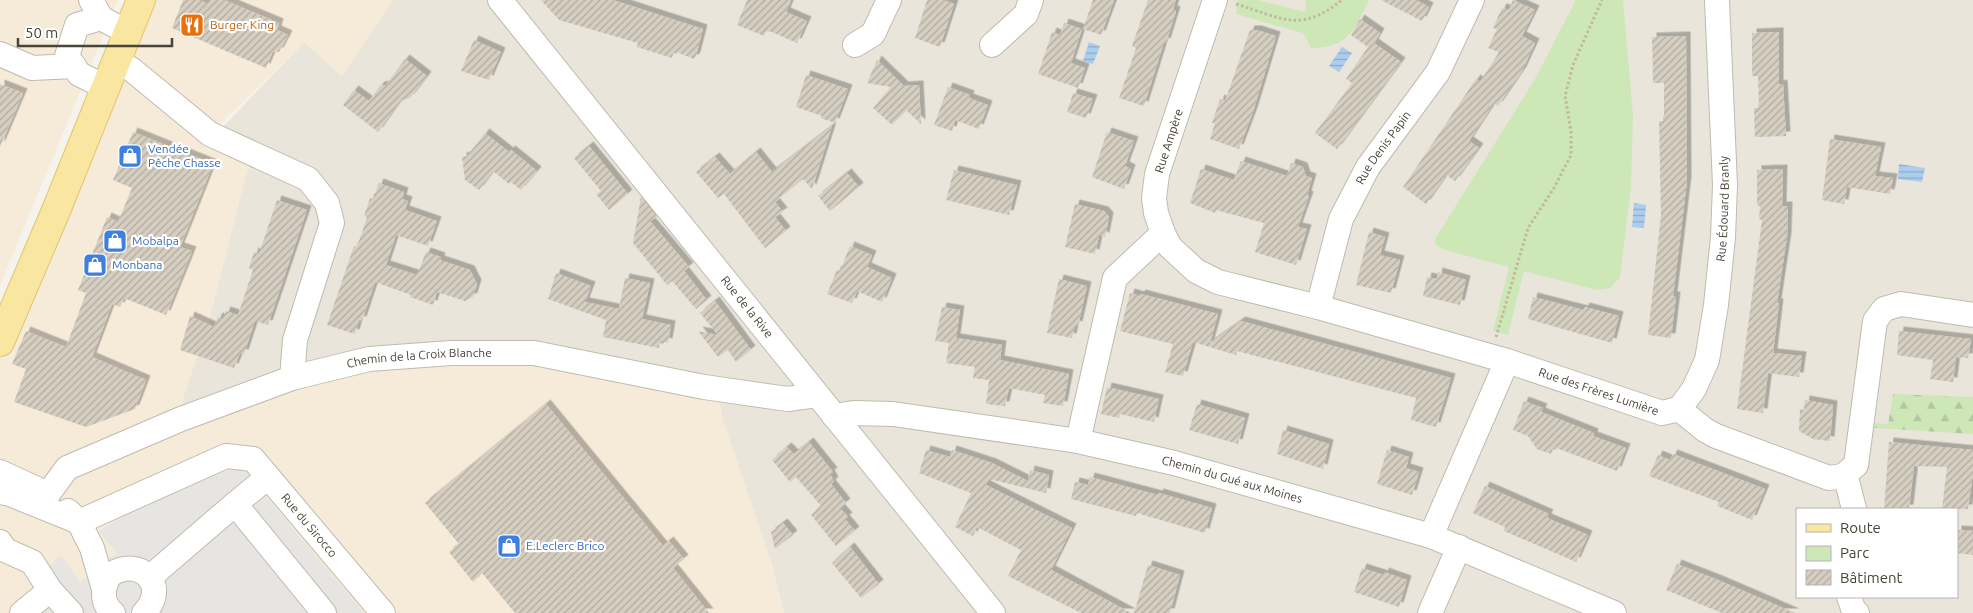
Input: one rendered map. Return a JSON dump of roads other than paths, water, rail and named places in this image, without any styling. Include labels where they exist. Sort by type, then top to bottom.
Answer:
[{"type":"main road","points":[[0,342],[55,213],[141,0]]},
{"type":"street","name":"Rue de la Rive","points":[[500,0],[993,613]]},
{"type":"street","points":[[856,46],[873,34],[889,0]]},
{"type":"street","points":[[992,45],[1026,14],[1031,0]]},
{"type":"street","name":"Rue Denis Papin","points":[[1318,307],[1341,219],[1368,167],[1438,72],[1472,0]]},
{"type":"street","name":"Rue Édouard Branly","points":[[1679,409],[1694,389],[1707,360],[1716,305],[1723,237],[1725,184],[1717,0]]},
{"type":"street","name":"Rue Ampère","points":[[1163,233],[1156,213],[1154,198],[1157,174],[1223,1]]},
{"type":"street","points":[[105,88],[79,74],[67,56],[77,25],[96,9],[127,32]]},
{"type":"street","points":[[0,54],[32,68],[74,66]]},
{"type":"street","points":[[116,61],[131,69],[210,134],[308,179],[327,203],[332,223],[295,340],[292,378]]},
{"type":"street","points":[[1078,441],[1115,278],[1163,233]]},
{"type":"street","name":"Rue des Frères Lumière","points":[[1163,233],[1170,247],[1180,257],[1196,271],[1218,282],[1318,307],[1499,359],[1662,413],[1679,409],[1705,430],[1716,436],[1829,478],[1844,476]]},
{"type":"street","points":[[1854,508],[1844,476],[1856,465],[1876,321],[1884,309],[1901,304],[1973,315]]},
{"type":"street","name":"Chemin de la Croix Blanche","points":[[48,494],[67,468],[181,419],[292,378],[369,360],[451,353],[534,353],[704,387],[788,399],[817,395]]},
{"type":"street","points":[[1431,536],[1499,359]]},
{"type":"street","name":"Chemin du Gué aux Moines","points":[[834,416],[854,413],[893,414],[1078,441],[1174,463],[1431,536],[1614,613]]},
{"type":"street","name":"Rue du Sirocco","points":[[73,519],[226,456],[253,459],[383,613]]},
{"type":"street","points":[[0,472],[48,494],[62,504],[92,548],[104,589],[106,605],[111,612]]},
{"type":"street","points":[[150,578],[268,477]]},
{"type":"street","points":[[0,492],[10,494],[73,519]]},
{"type":"street","points":[[235,504],[324,613]]},
{"type":"street","points":[[0,527],[10,532],[22,542],[50,590],[70,613]]},
{"type":"street","points":[[0,542],[5,550],[32,562]]},
{"type":"street","points":[[1430,613],[1460,547]]},
{"type":"street","points":[[104,589],[110,575],[126,568],[143,572],[154,585],[155,594],[151,606],[144,613]]},
{"type":"street","points":[[22,613],[50,590]]},
{"type":"street","points":[[1849,598],[1854,611],[1857,613]]},
{"type":"water","points":[[1089,42],[1100,46],[1093,64],[1083,61]]},
{"type":"water","points":[[1342,47],[1352,53],[1339,72],[1329,66]]},
{"type":"water","points":[[1899,164],[1925,168],[1922,182],[1898,179]]},
{"type":"water","points":[[1634,203],[1646,205],[1644,228],[1632,227]]},
{"type":"place","name":"Burger King","points":[[192,25]]},
{"type":"place","name":"Vendée Pêche Chasse","points":[[130,156]]},
{"type":"place","name":"Mobalpa","points":[[115,241]]},
{"type":"place","name":"Monbana","points":[[95,265]]},
{"type":"place","name":"E.Leclerc Brico","points":[[509,546]]}]
